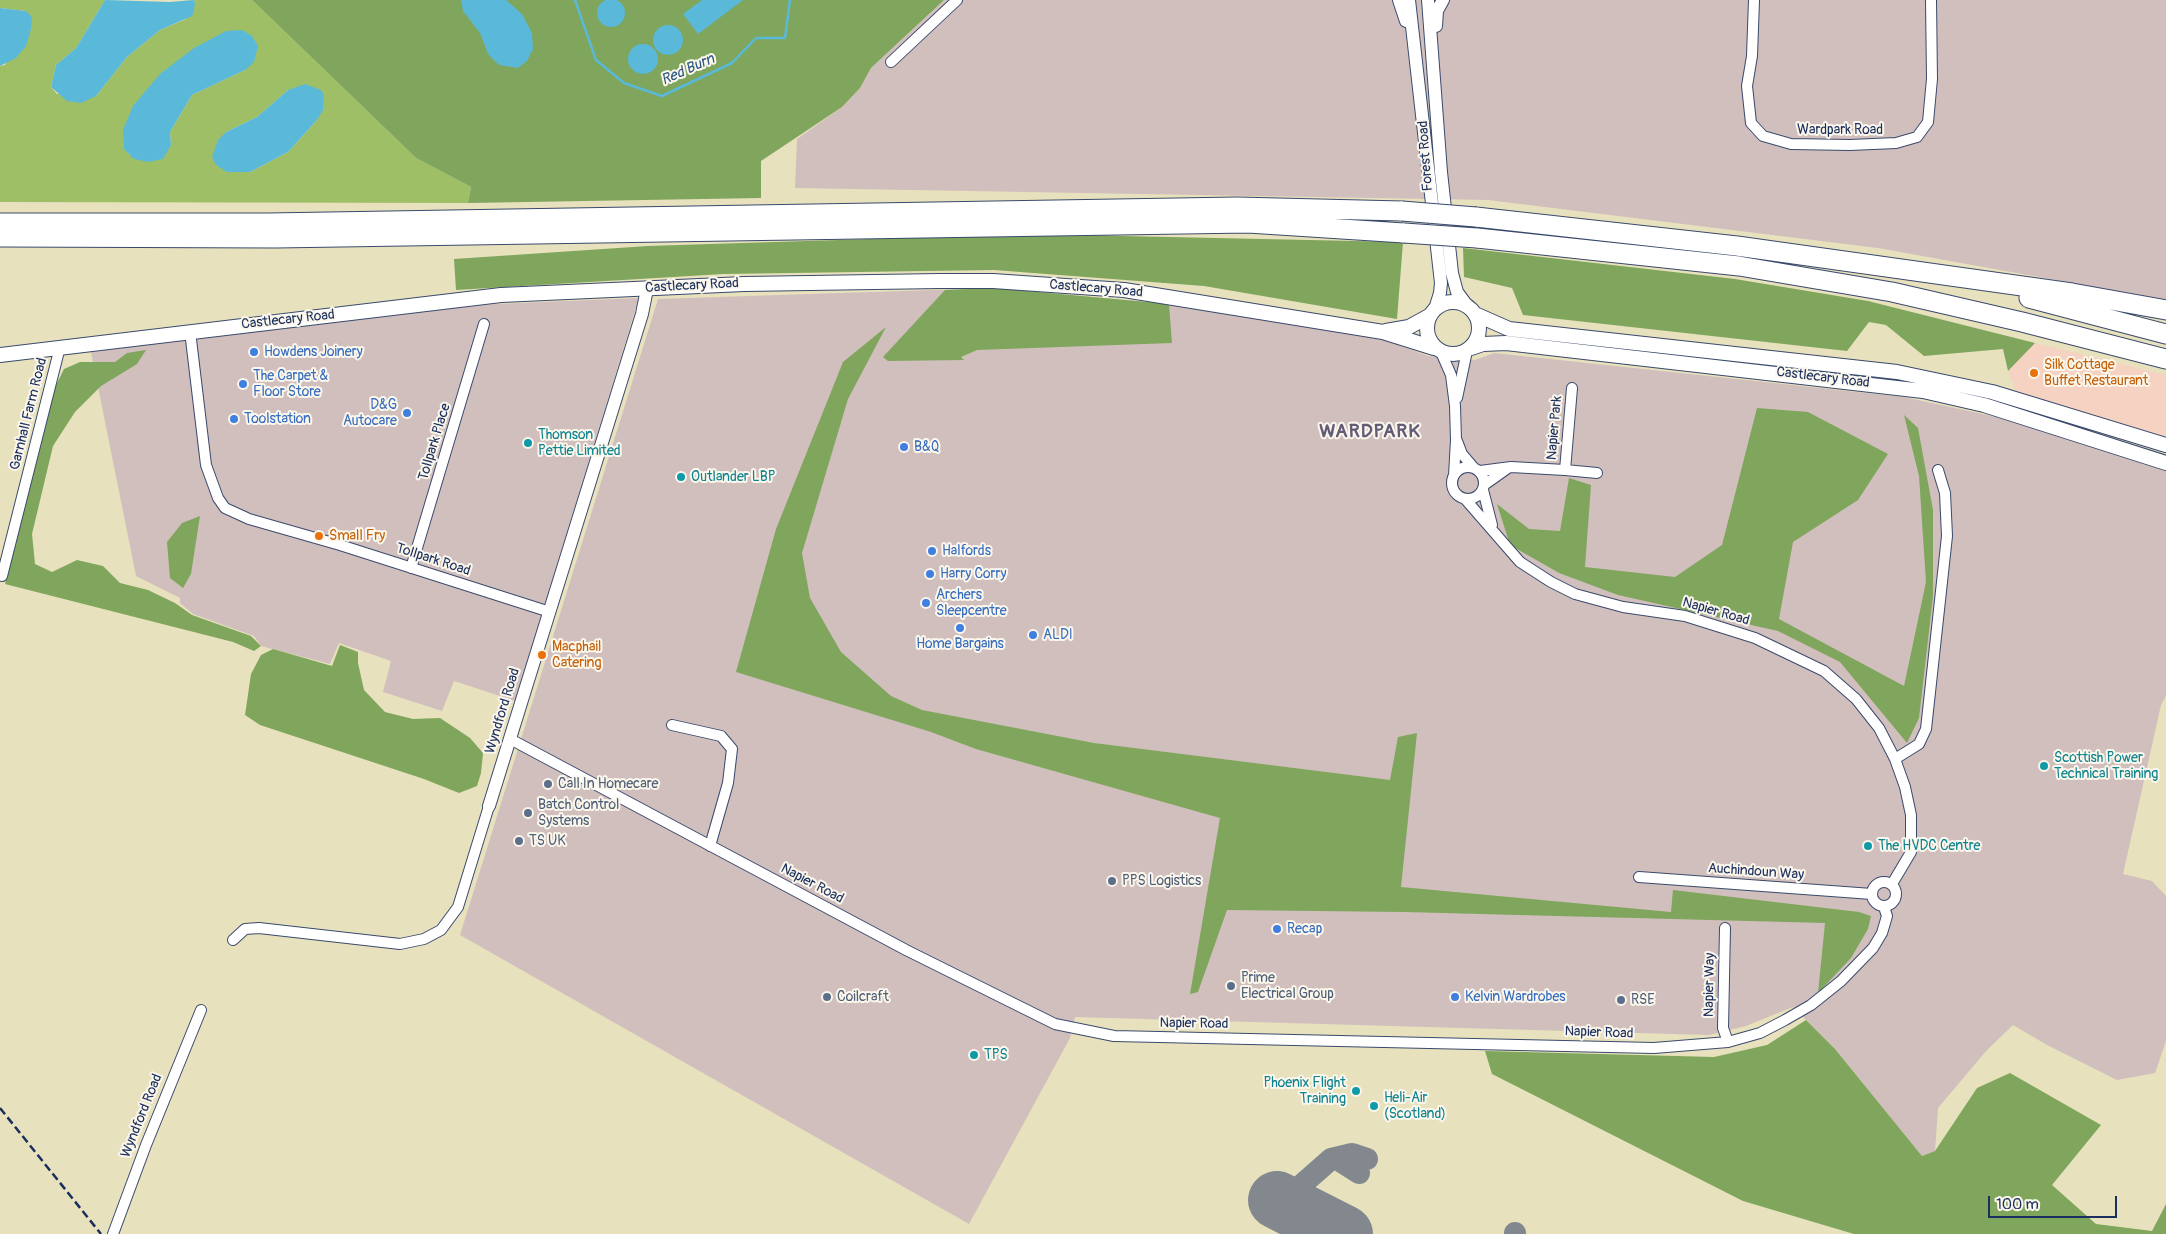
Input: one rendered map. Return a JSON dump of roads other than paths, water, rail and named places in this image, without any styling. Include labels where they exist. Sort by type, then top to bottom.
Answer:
[{"type":"highway","points":[[0,223],[278,223],[1237,207],[1402,211],[1476,217],[1737,246],[2072,293],[2166,310]]},
{"type":"highway","points":[[0,237],[276,238],[1248,223],[1478,238],[1739,266],[1892,292],[2022,322],[2166,359]]},
{"type":"highway","points":[[1878,265],[2035,300],[2166,334]]},
{"type":"main road","name":"Castlecary Road","points":[[0,355],[501,295],[744,284],[975,281],[1124,290],[1383,332],[1438,350]]},
{"type":"main road","points":[[1450,302],[1471,310],[1479,330],[1477,339],[1469,349],[1452,355],[1438,350],[1427,336],[1426,323],[1432,312],[1450,302]]},
{"type":"main road","name":"Castlecary Road","points":[[1471,310],[1493,323],[1517,330],[1914,375],[1992,392],[2166,445]]},
{"type":"main road","name":"Castlecary Road","points":[[1383,332],[1408,327],[1432,312]]},
{"type":"main road","name":"Castlecary Road","points":[[1469,349],[1483,344],[1506,343],[1923,391],[1984,405],[2166,463]]},
{"type":"street","points":[[891,62],[957,0]]},
{"type":"street","points":[[1399,0],[1416,55]]},
{"type":"street","name":"Forest Road","points":[[1428,0],[1434,56],[1441,172],[1452,273],[1457,292],[1471,310]]},
{"type":"street","points":[[1434,56],[1437,11],[1444,0]]},
{"type":"street","name":"Wardpark Road","points":[[1754,0],[1752,56],[1747,86],[1751,123],[1764,136],[1791,144],[1850,145],[1896,143],[1917,137],[1928,122],[1932,79],[1931,0]]},
{"type":"street","name":"Forest Road","points":[[1411,3],[1441,283],[1440,293],[1432,312]]},
{"type":"street","name":"Wyndford Road","points":[[233,940],[245,929],[259,928],[400,944],[424,939],[441,930],[458,907],[642,314],[647,289]]},
{"type":"street","name":"Tollpark Place","points":[[411,568],[484,324]]},
{"type":"street","name":"Tollpark Road","points":[[190,331],[206,465],[218,498],[225,508],[249,519],[550,612]]},
{"type":"street","name":"Garnhall Farm Road","points":[[2,576],[60,347]]},
{"type":"street","points":[[1455,406],[1461,371],[1469,349]]},
{"type":"street","points":[[1438,350],[1450,375],[1455,406],[1456,440],[1453,490],[1460,498],[1466,500],[1478,497],[1484,488],[1511,467]]},
{"type":"street","name":"Napier Park","points":[[1565,470],[1572,388]]},
{"type":"street","points":[[1456,440],[1462,454],[1476,469],[1484,488]]},
{"type":"street","name":"Napier Park","points":[[1476,469],[1511,467],[1597,473]]},
{"type":"street","points":[[1454,475],[1461,468],[1476,469]]},
{"type":"street","points":[[1895,759],[1919,744],[1926,729],[1948,536],[1945,493],[1938,470]]},
{"type":"street","name":"Napier Road","points":[[1484,488],[1490,522],[1499,539]]},
{"type":"street","name":"Napier Road","points":[[510,739],[908,950],[1056,1024],[1114,1036],[1654,1048],[1728,1042],[1760,1033],[1810,1005],[1841,981],[1873,948],[1882,932],[1887,916],[1884,906],[1891,904],[1896,898],[1896,890],[1892,884],[1911,852],[1911,815],[1905,787],[1895,759],[1879,728],[1856,699],[1824,671],[1755,638],[1685,616],[1622,607],[1575,594],[1551,582],[1520,562],[1466,500]]},
{"type":"street","points":[[672,725],[721,736],[732,749],[728,783],[710,846]]},
{"type":"street","name":"Auchindoun Way","points":[[1638,878],[1872,894]]},
{"type":"street","points":[[1884,906],[1877,904],[1872,894],[1874,887],[1880,882],[1892,884]]},
{"type":"street","name":"Napier Way","points":[[1725,928],[1723,1028],[1728,1042]]},
{"type":"street","name":"Wyndford Road","points":[[113,1234],[146,1145],[201,1010]]},
{"type":"water","points":[[611,-1],[621,3],[625,13],[621,23],[611,27],[601,23],[597,13],[601,3]]},
{"type":"water","points":[[105,0],[170,2],[193,0],[195,2],[192,16],[160,30],[127,57],[96,96],[81,103],[67,101],[51,87],[56,65],[76,48]]},
{"type":"water","points":[[461,0],[506,0],[522,14],[532,33],[533,49],[527,61],[518,68],[499,65],[488,54],[480,33],[463,11]]},
{"type":"water","points":[[702,0],[743,0],[698,34],[683,14]]},
{"type":"water","points":[[0,8],[26,11],[32,17],[26,46],[16,58],[0,66]]},
{"type":"water","points":[[668,25],[674,26],[682,34],[682,46],[674,54],[668,55],[662,54],[654,46],[653,40],[654,34],[662,26]]},
{"type":"water","points":[[242,30],[252,36],[258,46],[254,62],[245,70],[192,95],[170,132],[171,145],[163,159],[148,162],[134,159],[124,149],[123,130],[133,106],[160,74],[194,48],[226,31]]},
{"type":"water","points":[[643,44],[649,45],[657,53],[657,65],[649,73],[643,74],[637,73],[629,65],[628,59],[629,53],[637,45]]},
{"type":"water","points":[[305,84],[321,90],[324,95],[323,110],[317,120],[288,152],[250,172],[227,172],[216,165],[212,157],[218,140],[226,132],[257,117],[288,90]]},
{"type":"waterway","name":"Red Burn","points":[[575,0],[596,60],[624,83],[662,96],[732,63],[756,38],[785,38],[790,0]]},
{"type":"railway","points":[[0,1108],[101,1234]]},
{"type":"place","name":"Howdens Joinery","points":[[254,352]]},
{"type":"place","name":"Silk Cottage Buffet Restaurant","points":[[2034,373]]},
{"type":"place","name":"The Carpet & Floor Store","points":[[243,384]]},
{"type":"place","name":"D&G Autocare","points":[[407,413]]},
{"type":"place","name":"Toolstation","points":[[234,419]]},
{"type":"place","name":"Thomson Pettie Limited","points":[[528,443]]},
{"type":"place","name":"B&Q","points":[[904,447]]},
{"type":"place","name":"Outlander LBP","points":[[681,477]]},
{"type":"place","name":"Small Fry","points":[[319,536]]},
{"type":"place","name":"Halfords","points":[[932,551]]},
{"type":"place","name":"Harry Corry","points":[[930,574]]},
{"type":"place","name":"Archers Sleepcentre","points":[[926,603]]},
{"type":"place","name":"Home Bargains","points":[[960,628]]},
{"type":"place","name":"ALDI","points":[[1033,635]]},
{"type":"place","name":"Macphail Catering","points":[[542,655]]},
{"type":"place","name":"Scottish Power Technical Training","points":[[2044,766]]},
{"type":"place","name":"Call In Homecare","points":[[548,784]]},
{"type":"place","name":"Batch Control Systems","points":[[528,813]]},
{"type":"place","name":"TS UK","points":[[519,841]]},
{"type":"place","name":"The HVDC Centre","points":[[1868,846]]},
{"type":"place","name":"PPS Logistics","points":[[1112,881]]},
{"type":"place","name":"Recap","points":[[1277,929]]},
{"type":"place","name":"Prime Electrical Group","points":[[1231,986]]},
{"type":"place","name":"Coilcraft","points":[[827,997]]},
{"type":"place","name":"Kelvin Wardrobes","points":[[1455,997]]},
{"type":"place","name":"RSE","points":[[1621,1000]]},
{"type":"place","name":"TPS","points":[[974,1055]]},
{"type":"place","name":"Phoenix Flight Training","points":[[1356,1091]]},
{"type":"place","name":"Heli-Air (Scotland)","points":[[1374,1106]]},
{"type":"district","name":"WARDPARK","points":[[1370,432]]}]
